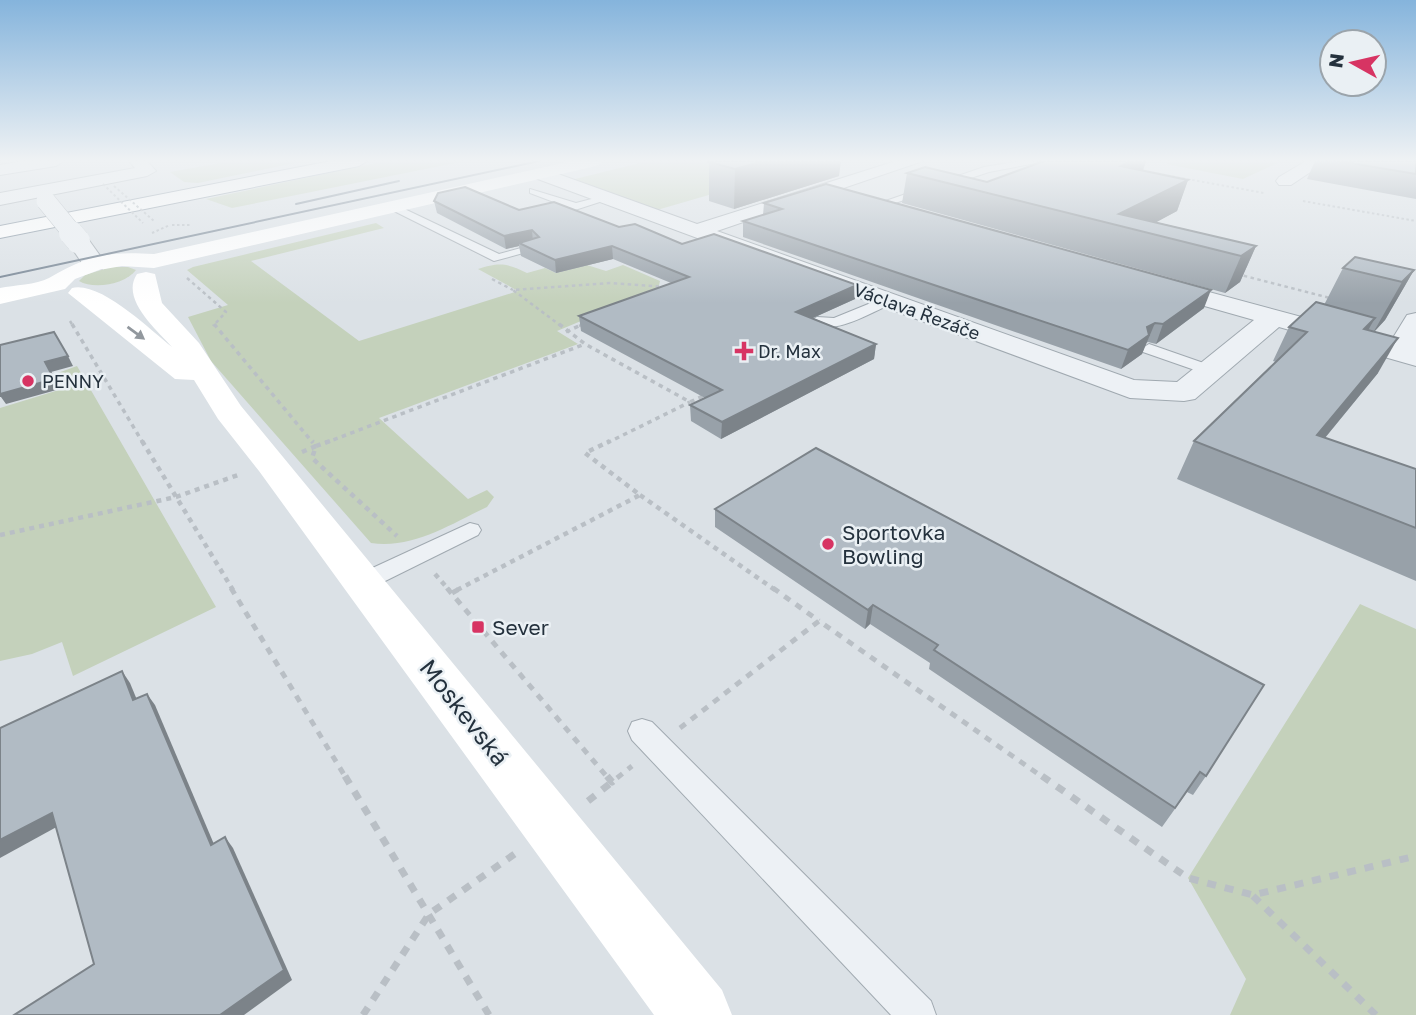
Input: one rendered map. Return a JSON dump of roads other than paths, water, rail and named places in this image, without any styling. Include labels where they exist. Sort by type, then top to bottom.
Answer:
[{"type":"main road","points":[[0,223],[76,208]]},
{"type":"main road","points":[[0,232],[119,208]]},
{"type":"main road","points":[[0,296],[68,297],[389,208]]},
{"type":"main road","points":[[68,297],[67,274],[94,264],[122,259],[135,279]]},
{"type":"main road","name":"Moskevská","points":[[135,279],[151,306],[189,349],[229,412],[272,463],[361,583],[554,827],[697,1015]]},
{"type":"main road","name":"Moskevská","points":[[68,297],[104,306],[229,412]]},
{"type":"street","points":[[51,208],[94,264]]},
{"type":"street","name":"Václava Řezáče","points":[[635,208],[1130,389],[1184,392],[1275,317]]},
{"type":"street","points":[[695,231],[767,208]]},
{"type":"street","points":[[890,208],[919,217]]},
{"type":"street","points":[[1132,278],[1407,355],[1416,321]]},
{"type":"lane","points":[[397,208],[498,258],[532,249]]},
{"type":"lane","points":[[817,321],[836,322],[888,300]]},
{"type":"lane","points":[[1149,349],[1209,370]]},
{"type":"lane","points":[[361,583],[470,530]]},
{"type":"lane","points":[[649,738],[917,1015]]},
{"type":"tram line","points":[[0,277],[319,208]]},
{"type":"place","name":"Dr. Max","points":[[744,351]]},
{"type":"place","name":"PENNY","points":[[28,381]]},
{"type":"place","name":"Sportovka Bowling","points":[[828,544]]},
{"type":"place","name":"Sever","points":[[478,627]]}]
